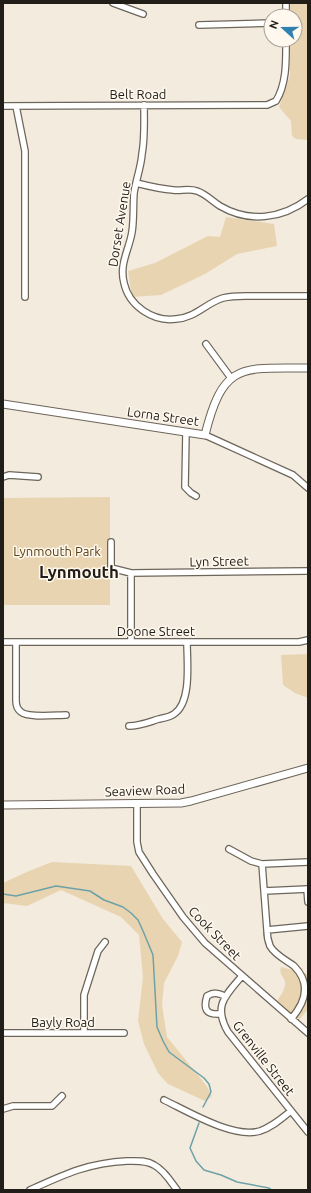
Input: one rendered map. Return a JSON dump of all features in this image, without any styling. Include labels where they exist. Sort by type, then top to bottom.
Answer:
[{"type":"street","points":[[113,3],[143,14]]},
{"type":"street","points":[[199,25],[263,23]]},
{"type":"street","name":"Belt Road","points":[[3,106],[261,105],[274,103],[278,97],[286,71],[286,48]]},
{"type":"street","name":"Dorset Avenue","points":[[144,105],[143,152],[136,183],[132,233],[124,259],[122,272],[124,282],[131,299],[137,306],[145,312],[162,319],[176,320],[190,316],[211,303],[224,298],[242,296],[308,296]]},
{"type":"street","points":[[16,106],[25,151],[25,297]]},
{"type":"street","points":[[136,183],[167,189],[198,191],[220,206],[248,217],[278,215],[294,208],[308,199]]},
{"type":"street","points":[[206,344],[231,378]]},
{"type":"street","points":[[206,435],[216,399],[221,389],[238,373],[249,369],[262,368],[308,368]]},
{"type":"street","name":"Lorna Street","points":[[3,404],[206,435],[293,475],[308,488]]},
{"type":"street","points":[[186,432],[185,486],[196,496]]},
{"type":"street","points":[[3,477],[38,477]]},
{"type":"street","name":"Lyn Street","points":[[111,542],[111,568],[131,573],[308,571]]},
{"type":"street","points":[[130,642],[131,573]]},
{"type":"street","name":"Doone Street","points":[[3,642],[299,642],[308,640]]},
{"type":"street","points":[[16,642],[16,700],[18,710],[21,713],[29,715],[66,715]]},
{"type":"street","points":[[129,726],[139,726],[174,714],[180,707],[185,697],[187,688],[187,642]]},
{"type":"street","name":"Seaview Road","points":[[3,805],[168,804],[191,801],[308,768]]},
{"type":"street","name":"Cook Street","points":[[137,804],[137,842],[143,860],[183,917],[196,933],[242,976],[308,1033]]},
{"type":"street","points":[[230,849],[251,861],[262,864],[308,862]]},
{"type":"street","points":[[262,864],[268,941],[273,950],[300,971],[307,983],[308,989],[306,998],[302,1006],[291,1019]]},
{"type":"street","points":[[264,891],[308,889],[308,902]]},
{"type":"street","points":[[267,930],[308,926]]},
{"type":"street","points":[[84,1033],[84,995],[98,951],[105,942]]},
{"type":"street","name":"Grenville Street","points":[[242,976],[225,996],[222,1002],[220,1014],[228,1032],[308,1132]]},
{"type":"street","name":"Grenville Street","points":[[220,1014],[213,1015],[207,1012],[205,1002],[207,996],[213,993],[218,993],[225,996]]},
{"type":"street","name":"Bayly Road","points":[[3,1033],[124,1033]]},
{"type":"street","points":[[3,1109],[13,1106],[52,1106],[62,1096]]},
{"type":"street","points":[[164,1100],[220,1126],[241,1133],[250,1133],[265,1129],[291,1111]]},
{"type":"street","points":[[30,1190],[78,1169],[106,1163],[144,1161],[155,1166],[178,1190]]},
{"type":"green space","points":[[290,3],[308,3],[308,140],[296,139],[292,136],[291,121],[279,107],[290,76],[290,48],[303,48],[303,8],[290,8]]},
{"type":"green space","points":[[226,217],[274,224],[277,246],[237,254],[205,274],[161,295],[132,297],[128,271],[155,263],[208,236],[220,237]]},
{"type":"green space","name":"Lynmouth Park","points":[[110,497],[110,605],[3,605],[3,498]]},
{"type":"green space","points":[[308,654],[308,698],[295,693],[283,685],[281,655]]},
{"type":"green space","points":[[52,862],[131,866],[163,919],[182,942],[178,956],[164,983],[162,1005],[167,1037],[206,1085],[212,1096],[205,1101],[168,1084],[158,1073],[144,1044],[138,1021],[143,977],[139,935],[121,917],[61,890],[27,906],[3,903],[3,883]]},
{"type":"green space","points":[[281,967],[308,974],[308,1009],[296,1024],[274,1005],[285,985],[281,973]]},
{"type":"waterway","points":[[3,894],[16,896],[56,886],[90,891],[104,900],[123,907],[138,920],[153,955],[157,1027],[169,1052],[204,1078],[209,1084],[211,1092],[203,1107]]},
{"type":"waterway","points":[[199,1123],[190,1148],[196,1161],[204,1170],[237,1182],[269,1188],[272,1190]]},
{"type":"district","name":"Lynmouth","points":[[79,572]]}]
